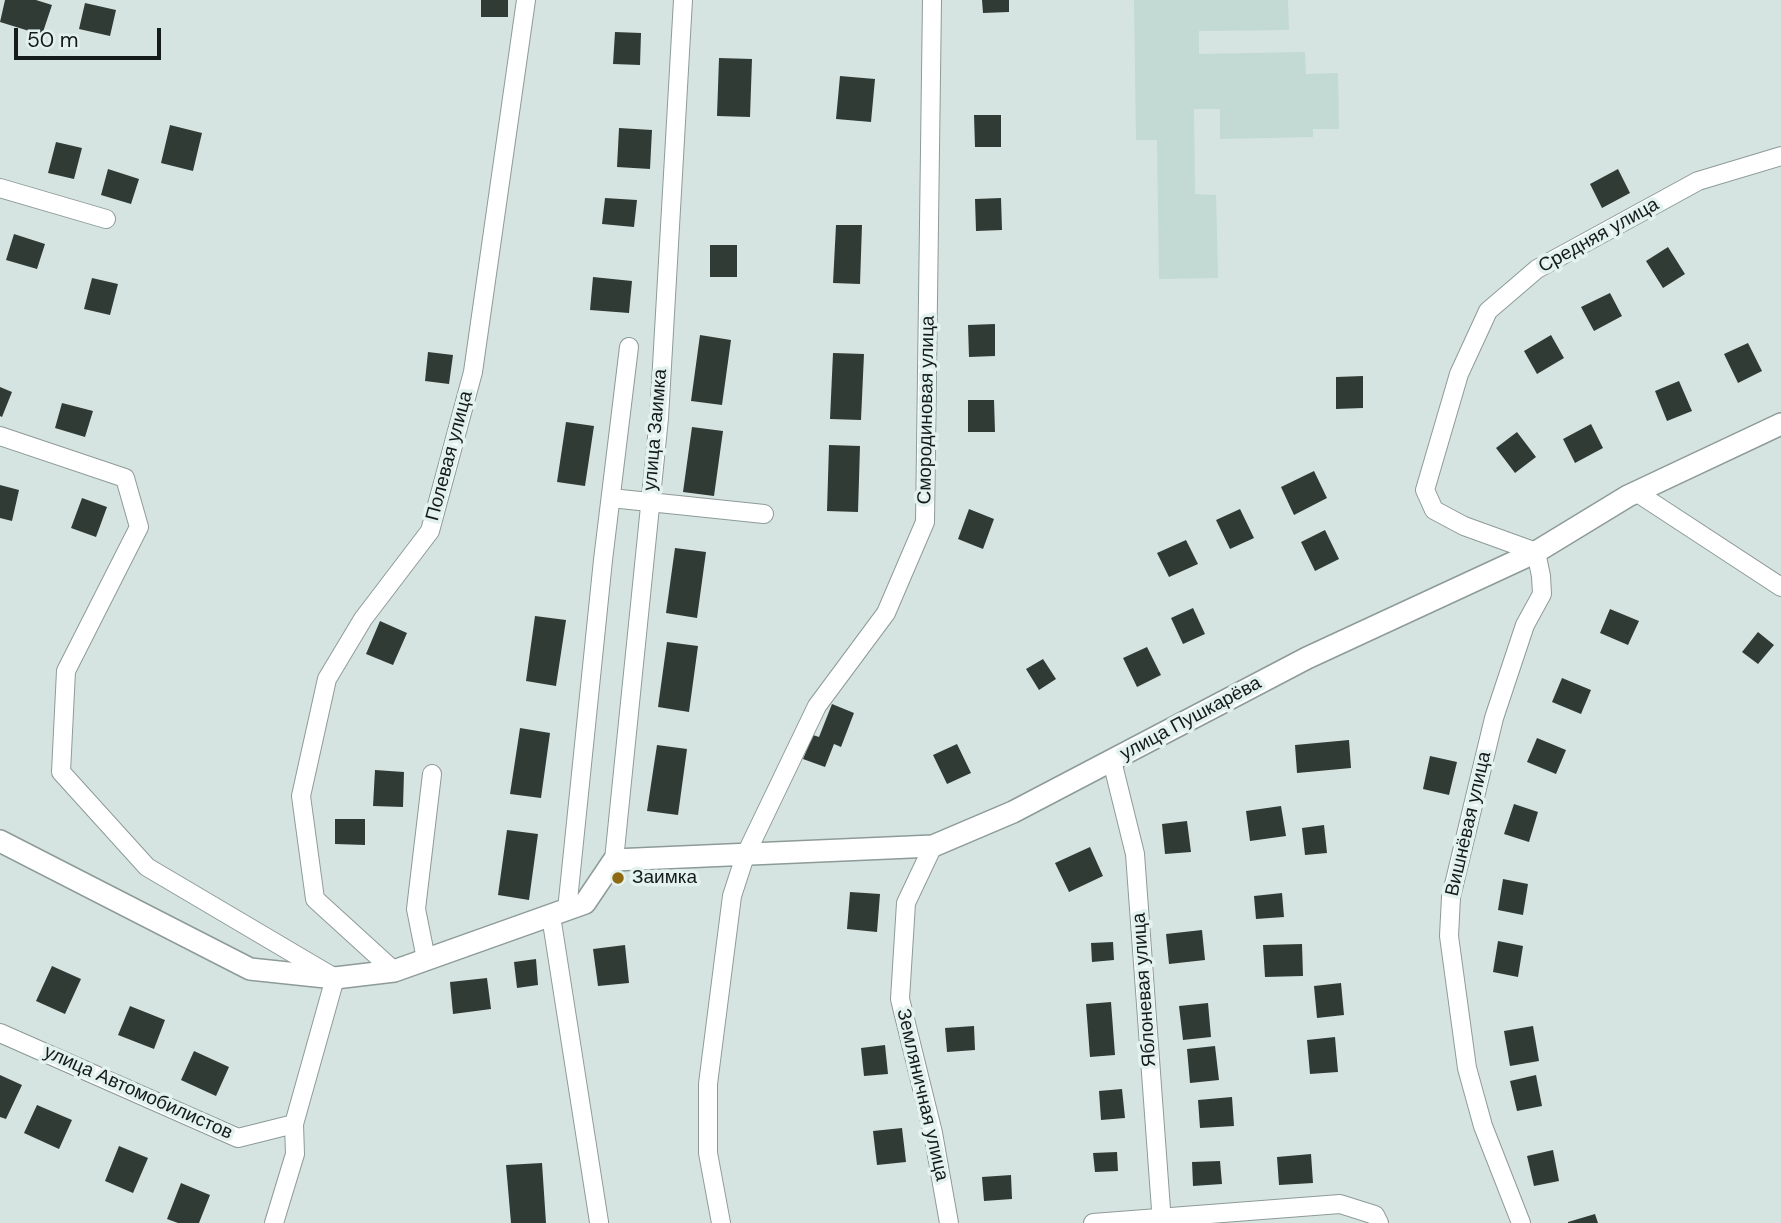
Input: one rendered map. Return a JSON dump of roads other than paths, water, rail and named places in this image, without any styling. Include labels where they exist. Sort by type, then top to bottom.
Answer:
[{"type":"street","name":"Полевая улица","points":[[394,971],[315,899],[301,796],[327,679],[363,620],[429,531],[473,372],[526,0]]},
{"type":"street","name":"улица Заимка","points":[[614,860],[659,418],[683,0]]},
{"type":"street","name":"Смородиновая улица","points":[[721,1223],[708,1153],[708,1084],[732,896],[745,856],[817,706],[886,613],[925,522],[932,0]]},
{"type":"street","name":"Средняя улица","points":[[1536,552],[1464,526],[1434,510],[1424,490],[1459,374],[1488,311],[1536,269],[1698,181],[1781,156]]},
{"type":"street","points":[[0,188],[106,219]]},
{"type":"street","points":[[599,1222],[568,910],[629,347]]},
{"type":"street","name":"улица Пушкарёва","points":[[614,860],[632,857],[745,856],[933,846],[1013,812],[1307,658],[1536,552],[1636,492],[1781,424]]},
{"type":"street","points":[[0,436],[125,478],[139,527],[66,671],[61,772],[147,867],[335,978]]},
{"type":"street","points":[[1636,492],[1781,587]]},
{"type":"street","points":[[611,499],[764,514]]},
{"type":"street","name":"Вишнёвая улица","points":[[1521,1223],[1483,1126],[1467,1068],[1449,936],[1451,897],[1494,718],[1525,625],[1542,594],[1536,552]]},
{"type":"street","name":"Яблоневая улица","points":[[1112,761],[1135,854],[1162,1220]]},
{"type":"street","points":[[426,959],[416,908],[432,774]]},
{"type":"street","points":[[0,841],[250,969],[335,978],[394,971],[568,910],[614,860]]},
{"type":"street","name":"Земляничная улица","points":[[933,846],[906,903],[900,999],[933,1133],[949,1223]]},
{"type":"street","points":[[274,1223],[295,1154],[294,1124],[335,978]]},
{"type":"street","name":"улица Автомобилистов","points":[[0,1033],[239,1138],[294,1124]]},
{"type":"street","points":[[1093,1223],[1162,1220],[1340,1204],[1375,1215],[1379,1223]]},
{"type":"place","name":"Заимка","points":[[618,878]]}]
